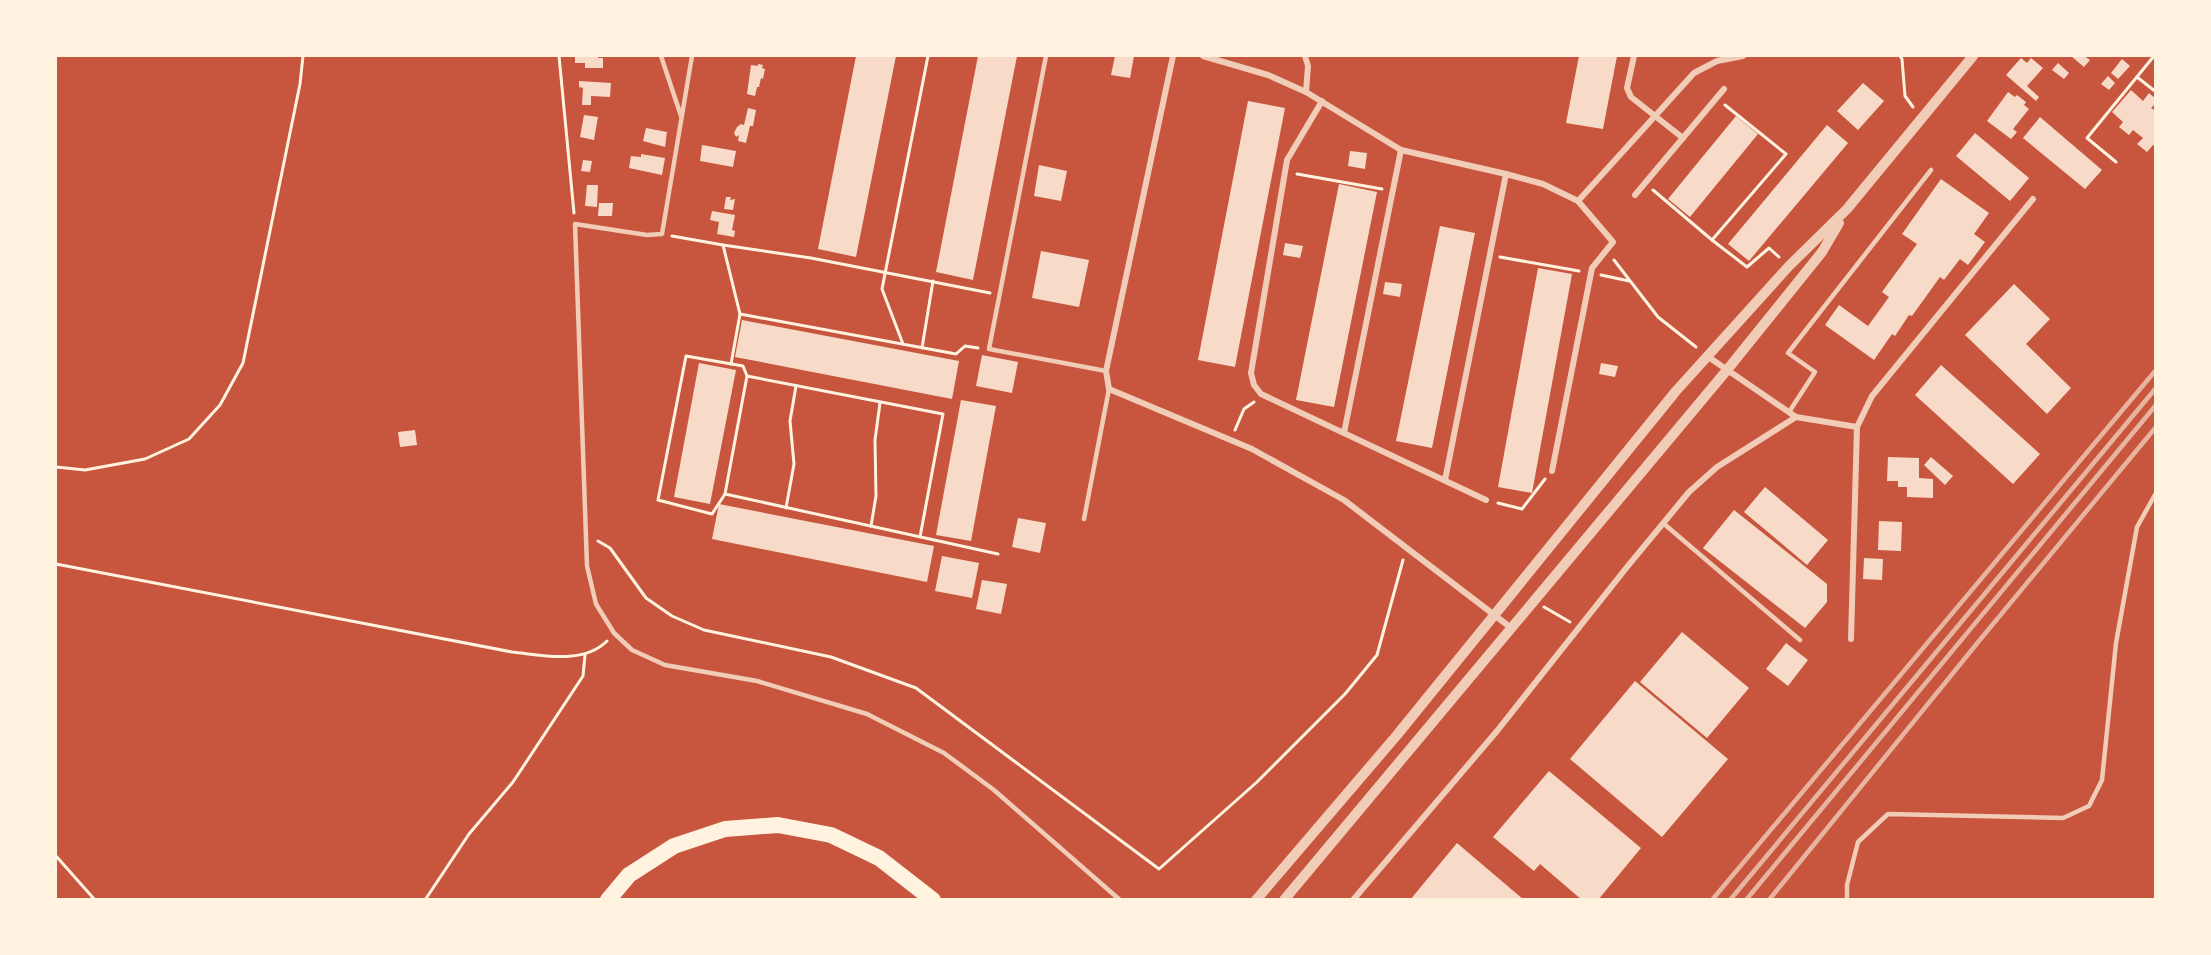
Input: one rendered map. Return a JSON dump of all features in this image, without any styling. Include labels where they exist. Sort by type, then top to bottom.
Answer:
[{"type":"highway","points":[[608,900],[629,875],[674,846],[725,829],[778,825],[831,835],[879,858],[932,899]]},
{"type":"street","points":[[1173,56],[1106,372],[1109,390],[1252,448],[1344,500],[1510,627]]},
{"type":"street","points":[[1203,56],[1268,75],[1306,92],[1401,150],[1543,184],[1578,201],[1613,242],[1592,268],[1552,471]]},
{"type":"street","points":[[1305,56],[1308,66],[1306,92]]},
{"type":"street","points":[[1634,56],[1626,88],[1631,97],[1683,138]]},
{"type":"street","points":[[1578,201],[1694,73],[1717,61],[1743,56]]},
{"type":"street","points":[[1256,900],[1397,735],[1707,356],[1789,266],[1847,209],[1973,56]]},
{"type":"street","points":[[1635,195],[1724,89]]},
{"type":"street","points":[[1323,101],[1287,160],[1251,373],[1256,390],[1486,500]]},
{"type":"street","points":[[1344,433],[1401,150]]},
{"type":"street","points":[[1445,480],[1506,174]]},
{"type":"street","points":[[1851,639],[1857,427],[1872,396],[2034,199]]},
{"type":"street","points":[[1284,900],[1727,369],[1822,252],[1847,209]]},
{"type":"street","points":[[1707,356],[1796,417],[1857,427]]},
{"type":"street","points":[[1353,900],[1497,731],[1689,492],[1717,467],[1796,417]]},
{"type":"lane","points":[[661,56],[682,116]]},
{"type":"lane","points":[[692,56],[662,234],[647,235],[575,224],[587,566],[596,604],[614,633],[632,650],[665,665],[757,681],[867,714],[944,753],[994,790],[1120,900]]},
{"type":"lane","points":[[1046,56],[989,349],[1106,372]]},
{"type":"lane","points":[[1789,412],[1815,372],[1788,353],[1931,170]]},
{"type":"lane","points":[[1084,519],[1109,390]]},
{"type":"lane","points":[[1847,900],[1847,885],[1858,842],[1888,814],[2064,818],[2089,806],[2102,780],[2116,643],[2137,527],[2156,493]]},
{"type":"lane","points":[[1663,523],[1800,640]]},
{"type":"path","points":[[56,467],[86,470],[145,459],[189,439],[220,405],[243,363],[300,84],[303,56]]},
{"type":"path","points":[[560,56],[575,224]]},
{"type":"path","points":[[903,344],[882,289],[928,56]]},
{"type":"path","points":[[1900,56],[1905,96],[1921,118]]},
{"type":"path","points":[[2116,162],[2087,138],[2154,56]]},
{"type":"path","points":[[2137,77],[2156,92]]},
{"type":"path","points":[[1712,240],[1786,154],[1716,98]]},
{"type":"path","points":[[1285,172],[1393,191]]},
{"type":"path","points":[[1645,183],[1747,267],[1768,248],[1789,266]]},
{"type":"path","points":[[662,234],[811,258],[999,295]]},
{"type":"path","points":[[723,245],[740,314],[731,364]]},
{"type":"path","points":[[1606,249],[1658,316],[1707,356]]},
{"type":"path","points":[[1490,255],[1629,281]]},
{"type":"path","points":[[922,348],[933,281]]},
{"type":"path","points":[[740,314],[956,354],[965,346],[989,349]]},
{"type":"path","points":[[686,356],[731,364],[743,366],[747,376],[724,494],[712,514],[658,500],[686,356]]},
{"type":"path","points":[[747,376],[943,414],[920,537]]},
{"type":"path","points":[[786,508],[794,464],[790,421],[796,386]]},
{"type":"path","points":[[1231,440],[1244,409],[1263,395]]},
{"type":"path","points":[[871,526],[876,496],[874,440],[880,402]]},
{"type":"path","points":[[1486,500],[1522,509],[1552,471]]},
{"type":"path","points":[[724,494],[998,554]]},
{"type":"path","points":[[586,534],[610,548],[646,598],[672,616],[704,630],[831,657],[916,688],[1160,869],[1257,782],[1345,694],[1377,655],[1406,547]]},
{"type":"path","points":[[56,564],[512,652],[563,656],[585,655],[601,647],[614,633]]},
{"type":"path","points":[[1533,600],[1579,628]]},
{"type":"path","points":[[425,900],[470,834],[513,782],[583,676],[585,655]]},
{"type":"path","points":[[56,856],[95,900]]},
{"type":"building","points":[[575,56],[603,58],[603,68],[585,68],[585,63],[575,63]]},
{"type":"building","points":[[856,56],[896,56],[856,257],[818,249]]},
{"type":"building","points":[[978,56],[1017,56],[973,280],[936,272]]},
{"type":"building","points":[[1115,56],[1134,56],[1130,78],[1111,75]]},
{"type":"building","points":[[1579,56],[1617,56],[1603,129],[1566,123]]},
{"type":"building","points":[[2071,56],[2084,56],[2090,60],[2084,67]]},
{"type":"building","points":[[2021,58],[2027,63],[2031,58],[2043,68],[2027,86],[2039,97],[2036,101],[2006,75]]},
{"type":"building","points":[[2122,59],[2130,66],[2118,79],[2111,73]]},
{"type":"building","points":[[2058,63],[2069,73],[2064,79],[2052,70]]},
{"type":"building","points":[[758,64],[763,65],[762,68],[765,69],[755,96],[747,94],[751,65],[758,66]]},
{"type":"building","points":[[2108,76],[2115,83],[2109,90],[2101,84]]},
{"type":"building","points":[[579,81],[611,83],[610,97],[591,96],[591,105],[582,105],[583,88],[579,87]]},
{"type":"building","points":[[1863,83],[1884,101],[1858,130],[1837,111]]},
{"type":"building","points":[[2131,90],[2143,101],[2149,93],[2156,99],[2156,103],[2151,108],[2156,111],[2156,148],[2153,145],[2147,152],[2137,144],[2143,138],[2133,130],[2129,135],[2119,127],[2123,122],[2112,112]]},
{"type":"building","points":[[2008,92],[2026,102],[2024,105],[2029,109],[2013,129],[2017,132],[2011,139],[1987,121]]},
{"type":"building","points":[[1248,101],[1285,108],[1235,367],[1198,360]]},
{"type":"building","points":[[748,108],[756,110],[746,143],[738,141],[739,135],[736,137],[734,133],[737,127],[744,125]]},
{"type":"building","points":[[584,115],[598,117],[594,140],[580,137]]},
{"type":"building","points":[[1736,116],[1758,134],[1690,217],[1668,199]]},
{"type":"building","points":[[2040,117],[2102,170],[2085,189],[2023,138]]},
{"type":"building","points":[[1827,125],[1848,143],[1749,261],[1728,244]]},
{"type":"building","points":[[646,128],[667,132],[665,147],[643,141]]},
{"type":"building","points":[[1975,133],[2029,178],[2010,201],[1956,156]]},
{"type":"building","points":[[702,145],[736,151],[733,167],[700,161]]},
{"type":"building","points":[[1350,151],[1367,153],[1365,169],[1348,166]]},
{"type":"building","points":[[641,154],[665,158],[662,175],[629,168],[631,156],[641,157]]},
{"type":"building","points":[[583,160],[592,161],[590,172],[581,171]]},
{"type":"building","points":[[1039,165],[1067,171],[1061,201],[1034,196]]},
{"type":"building","points":[[1941,179],[1989,213],[1974,234],[1985,242],[1968,265],[1960,259],[1944,280],[1940,277],[1912,316],[1909,315],[1895,336],[1892,334],[1874,360],[1825,325],[1839,305],[1868,326],[1889,297],[1882,292],[1917,244],[1902,234]]},
{"type":"building","points":[[1339,184],[1377,192],[1334,407],[1296,400]]},
{"type":"building","points":[[587,185],[598,185],[597,207],[585,206]]},
{"type":"building","points":[[726,197],[731,197],[730,200],[735,199],[733,210],[724,209]]},
{"type":"building","points":[[599,203],[613,203],[612,216],[598,216]]},
{"type":"building","points":[[712,211],[735,215],[732,230],[735,231],[734,237],[717,234],[719,222],[710,220]]},
{"type":"building","points":[[1440,226],[1475,233],[1432,448],[1396,441]]},
{"type":"building","points":[[1285,243],[1303,246],[1300,258],[1283,255]]},
{"type":"building","points":[[1041,251],[1089,260],[1079,307],[1032,298]]},
{"type":"building","points":[[1538,268],[1572,274],[1532,493],[1498,487]]},
{"type":"building","points":[[1385,282],[1402,284],[1400,297],[1383,294]]},
{"type":"building","points":[[2014,284],[2050,319],[2026,344],[2071,388],[2047,414],[1965,335]]},
{"type":"building","points":[[742,320],[959,361],[952,399],[735,357]]},
{"type":"building","points":[[982,355],[1018,362],[1012,393],[976,386]]},
{"type":"building","points":[[699,363],[736,370],[710,504],[674,497]]},
{"type":"building","points":[[1601,363],[1618,366],[1615,377],[1599,374]]},
{"type":"building","points":[[1941,365],[2040,454],[2013,484],[1915,395]]},
{"type":"building","points":[[961,400],[996,406],[971,541],[936,535]]},
{"type":"building","points":[[415,430],[417,445],[400,447],[398,432]]},
{"type":"building","points":[[1888,457],[1919,458],[1919,478],[1933,479],[1933,498],[1907,497],[1907,487],[1898,487],[1898,481],[1887,481]]},
{"type":"building","points":[[1931,457],[1953,476],[1945,485],[1924,465]]},
{"type":"building","points":[[1765,487],[1828,540],[1807,565],[1744,512]]},
{"type":"building","points":[[719,504],[934,546],[927,582],[712,539]]},
{"type":"building","points":[[1734,510],[1827,584],[1827,602],[1805,628],[1703,548]]},
{"type":"building","points":[[1018,518],[1046,523],[1040,553],[1012,547]]},
{"type":"building","points":[[1879,521],[1902,522],[1901,551],[1878,550]]},
{"type":"building","points":[[942,556],[979,563],[972,598],[935,591]]},
{"type":"building","points":[[1864,558],[1883,559],[1882,580],[1863,579]]},
{"type":"building","points":[[982,580],[1007,584],[1001,614],[976,609]]},
{"type":"building","points":[[1682,632],[1749,688],[1707,738],[1640,682]]},
{"type":"building","points":[[1786,643],[1808,660],[1788,686],[1766,669]]},
{"type":"building","points":[[1635,681],[1728,759],[1662,837],[1570,759]]},
{"type":"building","points":[[1549,771],[1641,848],[1598,900],[1582,900],[1540,864],[1534,871],[1493,837]]},
{"type":"building","points":[[1457,843],[1524,900],[1410,900]]},
{"type":"railway","points":[[1712,900],[2156,370]]},
{"type":"railway","points":[[1730,900],[2156,388]]},
{"type":"railway","points":[[1746,900],[2156,405]]},
{"type":"railway","points":[[1769,900],[2156,427]]}]
